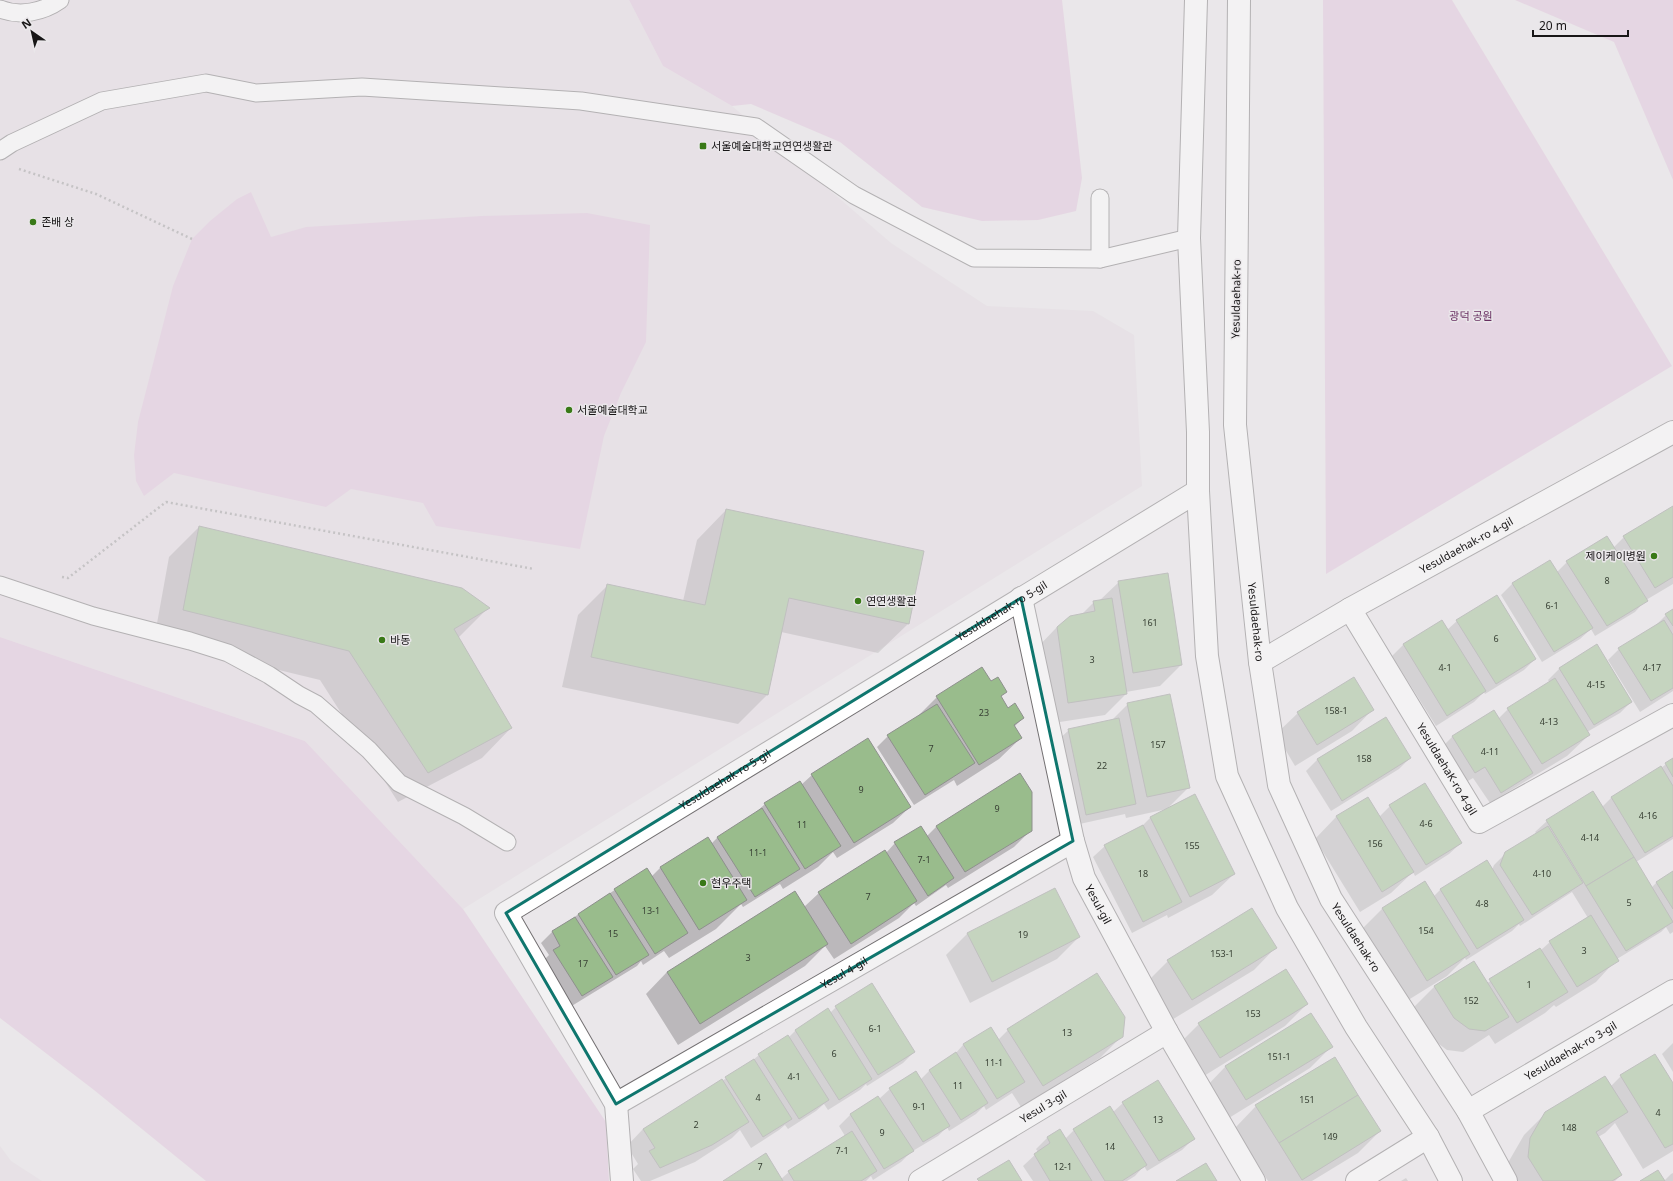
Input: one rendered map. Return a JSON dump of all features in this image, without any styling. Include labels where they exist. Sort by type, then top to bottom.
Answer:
[{"type":"street","points":[[1196,0],[1189,238],[1198,432],[1198,491],[1207,656],[1227,776],[1287,908],[1356,1027],[1428,1137],[1451,1181]]},
{"type":"street","name":"Yesuldaehak-ro","points":[[1239,0],[1235,426],[1260,662],[1279,785],[1331,899],[1468,1111],[1506,1181]]},
{"type":"street","name":"Yesuldaehak-ro 4-gil","points":[[1260,662],[1350,609],[1673,432]]},
{"type":"street","name":"Yesuldaehak-ro 5-gil","points":[[622,1181],[616,1104],[506,913],[1198,491]]},
{"type":"street","name":"Yesul-gil","points":[[1021,598],[1073,841],[1084,878],[1167,1032],[1254,1181]]},
{"type":"street","name":"YesuldaehaK-ro 4-gil","points":[[1350,609],[1479,822],[1673,715]]},
{"type":"street","name":"Yesul 4-gil","points":[[616,1104],[1073,841]]},
{"type":"street","name":"Yesuldaehak-ro 3-gil","points":[[1468,1111],[1673,991]]},
{"type":"street","name":"Yesul 3-gil","points":[[920,1181],[1167,1032]]},
{"type":"street","points":[[1357,1181],[1428,1137]]},
{"type":"lane","points":[[0,9],[10,13],[23,13],[51,6],[60,0]]},
{"type":"lane","points":[[0,151],[12,143],[102,101],[206,83],[256,93],[362,87],[581,101],[756,128],[854,195],[974,258],[1100,259],[1189,238]]},
{"type":"lane","points":[[1100,198],[1100,259]]},
{"type":"lane","points":[[0,585],[93,616],[190,641],[228,653],[269,675],[299,695],[316,704],[369,750],[399,782],[464,816],[507,842]]},
{"type":"path","points":[[12,166],[96,194],[192,240]]},
{"type":"path","points":[[60,576],[68,578],[166,502],[534,569]]},
{"type":"highlighted area","points":[[1021,598],[1073,841],[616,1104],[506,913]]},
{"type":"shaded area","name":"서울예술대학교","points":[[0,0],[629,0],[663,66],[732,106],[891,243],[987,306],[1093,311],[1134,335],[1142,486],[463,909],[305,741],[0,637]]},
{"type":"shaded area","points":[[0,1146],[11,1161],[42,1181],[0,1181]]},
{"type":"green space","points":[[629,0],[1062,0],[1082,178],[1076,211],[1038,220],[982,221],[922,207],[840,142],[751,104],[732,106],[663,66]]},
{"type":"green space","name":"광덕 공원","points":[[1323,0],[1452,0],[1672,366],[1326,574]]},
{"type":"green space","points":[[1515,0],[1673,0],[1673,180],[1614,42]]},
{"type":"green space","points":[[251,192],[271,237],[306,227],[481,216],[587,213],[650,225],[646,342],[621,393],[604,436],[580,549],[436,526],[423,503],[351,489],[326,507],[174,473],[144,496],[136,481],[134,455],[138,422],[173,286],[192,239],[210,221],[237,199]]},
{"type":"green space","points":[[0,637],[305,741],[463,909],[606,1122],[609,1181],[206,1181],[94,1090],[0,1018]]},
{"type":"building","name":"제이케이병원","points":[[1673,506],[1673,577],[1655,588],[1623,536]]},
{"type":"building","name":"연연생활관","points":[[726,509],[924,551],[909,624],[789,598],[768,695],[591,657],[607,584],[705,605]]},
{"type":"building","name":"바동","points":[[199,526],[462,588],[490,608],[454,629],[512,728],[428,773],[349,651],[183,610]]},
{"type":"building","points":[[1607,536],[1648,601],[1607,626],[1566,561]]},
{"type":"building","points":[[1550,560],[1593,628],[1554,652],[1512,583]]},
{"type":"building","points":[[1168,573],[1182,665],[1133,673],[1118,581]]},
{"type":"building","points":[[1497,595],[1536,659],[1496,684],[1456,620]]},
{"type":"building","points":[[1112,598],[1127,694],[1068,703],[1057,627],[1070,616],[1095,611],[1093,601]]},
{"type":"building","points":[[1673,609],[1673,626],[1665,614]]},
{"type":"building","points":[[1442,620],[1486,691],[1447,716],[1403,644]]},
{"type":"building","points":[[1664,620],[1673,635],[1673,688],[1651,701],[1618,648]]},
{"type":"building","points":[[1597,644],[1632,702],[1594,725],[1559,668]]},
{"type":"building","points":[[982,667],[991,681],[998,677],[1007,692],[1001,696],[1008,708],[1015,703],[1024,718],[1014,725],[1022,738],[979,765],[936,696]]},
{"type":"building","points":[[1354,677],[1374,710],[1317,745],[1297,712]]},
{"type":"building","points":[[1555,678],[1590,735],[1542,764],[1507,708]]},
{"type":"building","points":[[1170,694],[1190,788],[1147,797],[1127,703]]},
{"type":"building","points":[[937,704],[975,763],[925,795],[887,735]]},
{"type":"building","points":[[1494,710],[1533,773],[1501,793],[1485,767],[1475,773],[1452,736]]},
{"type":"building","points":[[1386,717],[1411,758],[1342,801],[1317,759]]},
{"type":"building","points":[[1119,718],[1136,804],[1086,815],[1068,729]]},
{"type":"building","points":[[868,738],[911,807],[854,843],[811,774]]},
{"type":"building","points":[[1673,758],[1673,777],[1665,763]]},
{"type":"building","points":[[1661,766],[1673,786],[1673,836],[1645,853],[1611,797]]},
{"type":"building","points":[[1020,773],[1032,792],[1032,831],[965,872],[936,826]]},
{"type":"building","points":[[800,781],[841,846],[805,869],[764,803]]},
{"type":"building","points":[[1425,783],[1462,843],[1426,865],[1389,805]]},
{"type":"building","points":[[1593,791],[1634,857],[1586,886],[1546,820]]},
{"type":"building","points":[[1195,794],[1235,874],[1190,897],[1150,817]]},
{"type":"building","points":[[1368,797],[1414,872],[1382,892],[1336,816]]},
{"type":"building","points":[[762,808],[800,869],[755,897],[717,837]]},
{"type":"building","points":[[1143,825],[1182,902],[1143,922],[1104,845]]},
{"type":"building","points":[[921,826],[954,878],[928,896],[894,842]]},
{"type":"building","points":[[1548,826],[1583,883],[1532,915],[1500,865],[1505,852]]},
{"type":"building","name":"현우주택","points":[[708,837],[747,900],[699,930],[660,867]]},
{"type":"building","points":[[885,850],[917,901],[851,944],[818,892]]},
{"type":"building","points":[[1634,857],[1673,922],[1626,951],[1586,886]]},
{"type":"building","points":[[1487,860],[1524,920],[1477,949],[1440,889]]},
{"type":"building","points":[[647,868],[688,933],[655,954],[614,889]]},
{"type":"building","points":[[1673,871],[1673,909],[1656,882]]},
{"type":"building","points":[[1425,881],[1470,954],[1427,981],[1382,908]]},
{"type":"building","points":[[1055,888],[1080,937],[992,982],[967,933]]},
{"type":"building","points":[[795,891],[828,944],[700,1024],[667,972]]},
{"type":"building","points":[[610,893],[649,955],[616,975],[578,914]]},
{"type":"building","points":[[1252,908],[1277,948],[1192,1000],[1167,960]]},
{"type":"building","points":[[1591,915],[1619,961],[1577,987],[1549,941]]},
{"type":"building","points":[[575,917],[613,977],[582,996],[553,950],[560,946],[552,931]]},
{"type":"building","points":[[1540,948],[1568,992],[1517,1023],[1489,979]]},
{"type":"building","points":[[1474,961],[1509,1017],[1485,1031],[1469,1029],[1454,1018],[1434,986]]},
{"type":"building","points":[[1286,969],[1308,1004],[1220,1058],[1198,1023]]},
{"type":"building","points":[[1097,973],[1125,1017],[1123,1037],[1043,1086],[1007,1029]]},
{"type":"building","points":[[872,983],[915,1052],[878,1075],[835,1006]]},
{"type":"building","points":[[828,1008],[872,1079],[839,1100],[795,1030]]},
{"type":"building","points":[[1311,1013],[1333,1047],[1246,1100],[1225,1066]]},
{"type":"building","points":[[991,1027],[1025,1082],[997,1099],[963,1044]]},
{"type":"building","points":[[788,1035],[829,1100],[799,1119],[758,1054]]},
{"type":"building","points":[[956,1052],[988,1103],[961,1120],[929,1070]]},
{"type":"building","points":[[1655,1054],[1673,1083],[1673,1144],[1665,1148],[1620,1075]]},
{"type":"building","points":[[1335,1057],[1358,1095],[1279,1143],[1255,1105]]},
{"type":"building","points":[[754,1059],[792,1119],[763,1137],[725,1077]]},
{"type":"building","points":[[916,1071],[950,1126],[923,1142],[889,1088]]},
{"type":"building","points":[[1605,1076],[1628,1112],[1596,1132],[1622,1175],[1612,1181],[1543,1181],[1528,1157],[1530,1138],[1545,1112]]},
{"type":"building","points":[[722,1079],[749,1122],[712,1145],[660,1168],[649,1151],[655,1148],[643,1129]]},
{"type":"building","points":[[1158,1080],[1195,1139],[1159,1161],[1122,1102]]},
{"type":"building","points":[[1358,1095],[1381,1131],[1302,1180],[1279,1143]]},
{"type":"building","points":[[878,1096],[914,1151],[884,1169],[850,1114]]},
{"type":"building","points":[[1110,1106],[1147,1165],[1122,1181],[1105,1181],[1073,1129]]},
{"type":"building","points":[[1060,1129],[1092,1181],[1050,1181],[1034,1154],[1050,1143],[1047,1137]]},
{"type":"building","points":[[852,1131],[877,1171],[861,1181],[794,1181],[788,1171]]},
{"type":"building","points":[[766,1153],[783,1181],[723,1181]]},
{"type":"building","points":[[1009,1160],[1022,1181],[979,1181],[977,1179]]},
{"type":"building","points":[[1206,1163],[1217,1181],[1176,1181]]},
{"type":"building","points":[[1658,1170],[1665,1181],[1640,1181]]},
{"type":"place","name":"서울예술대학교연연생활관","points":[[703,146]]},
{"type":"place","name":"존배 상","points":[[33,222]]},
{"type":"place","name":"서울예술대학교","points":[[569,410]]},
{"type":"place","name":"제이케이병원","points":[[1654,556]]},
{"type":"place","name":"연연생활관","points":[[858,601]]},
{"type":"place","name":"바동","points":[[382,640]]},
{"type":"place","name":"현우주택","points":[[703,883]]}]
